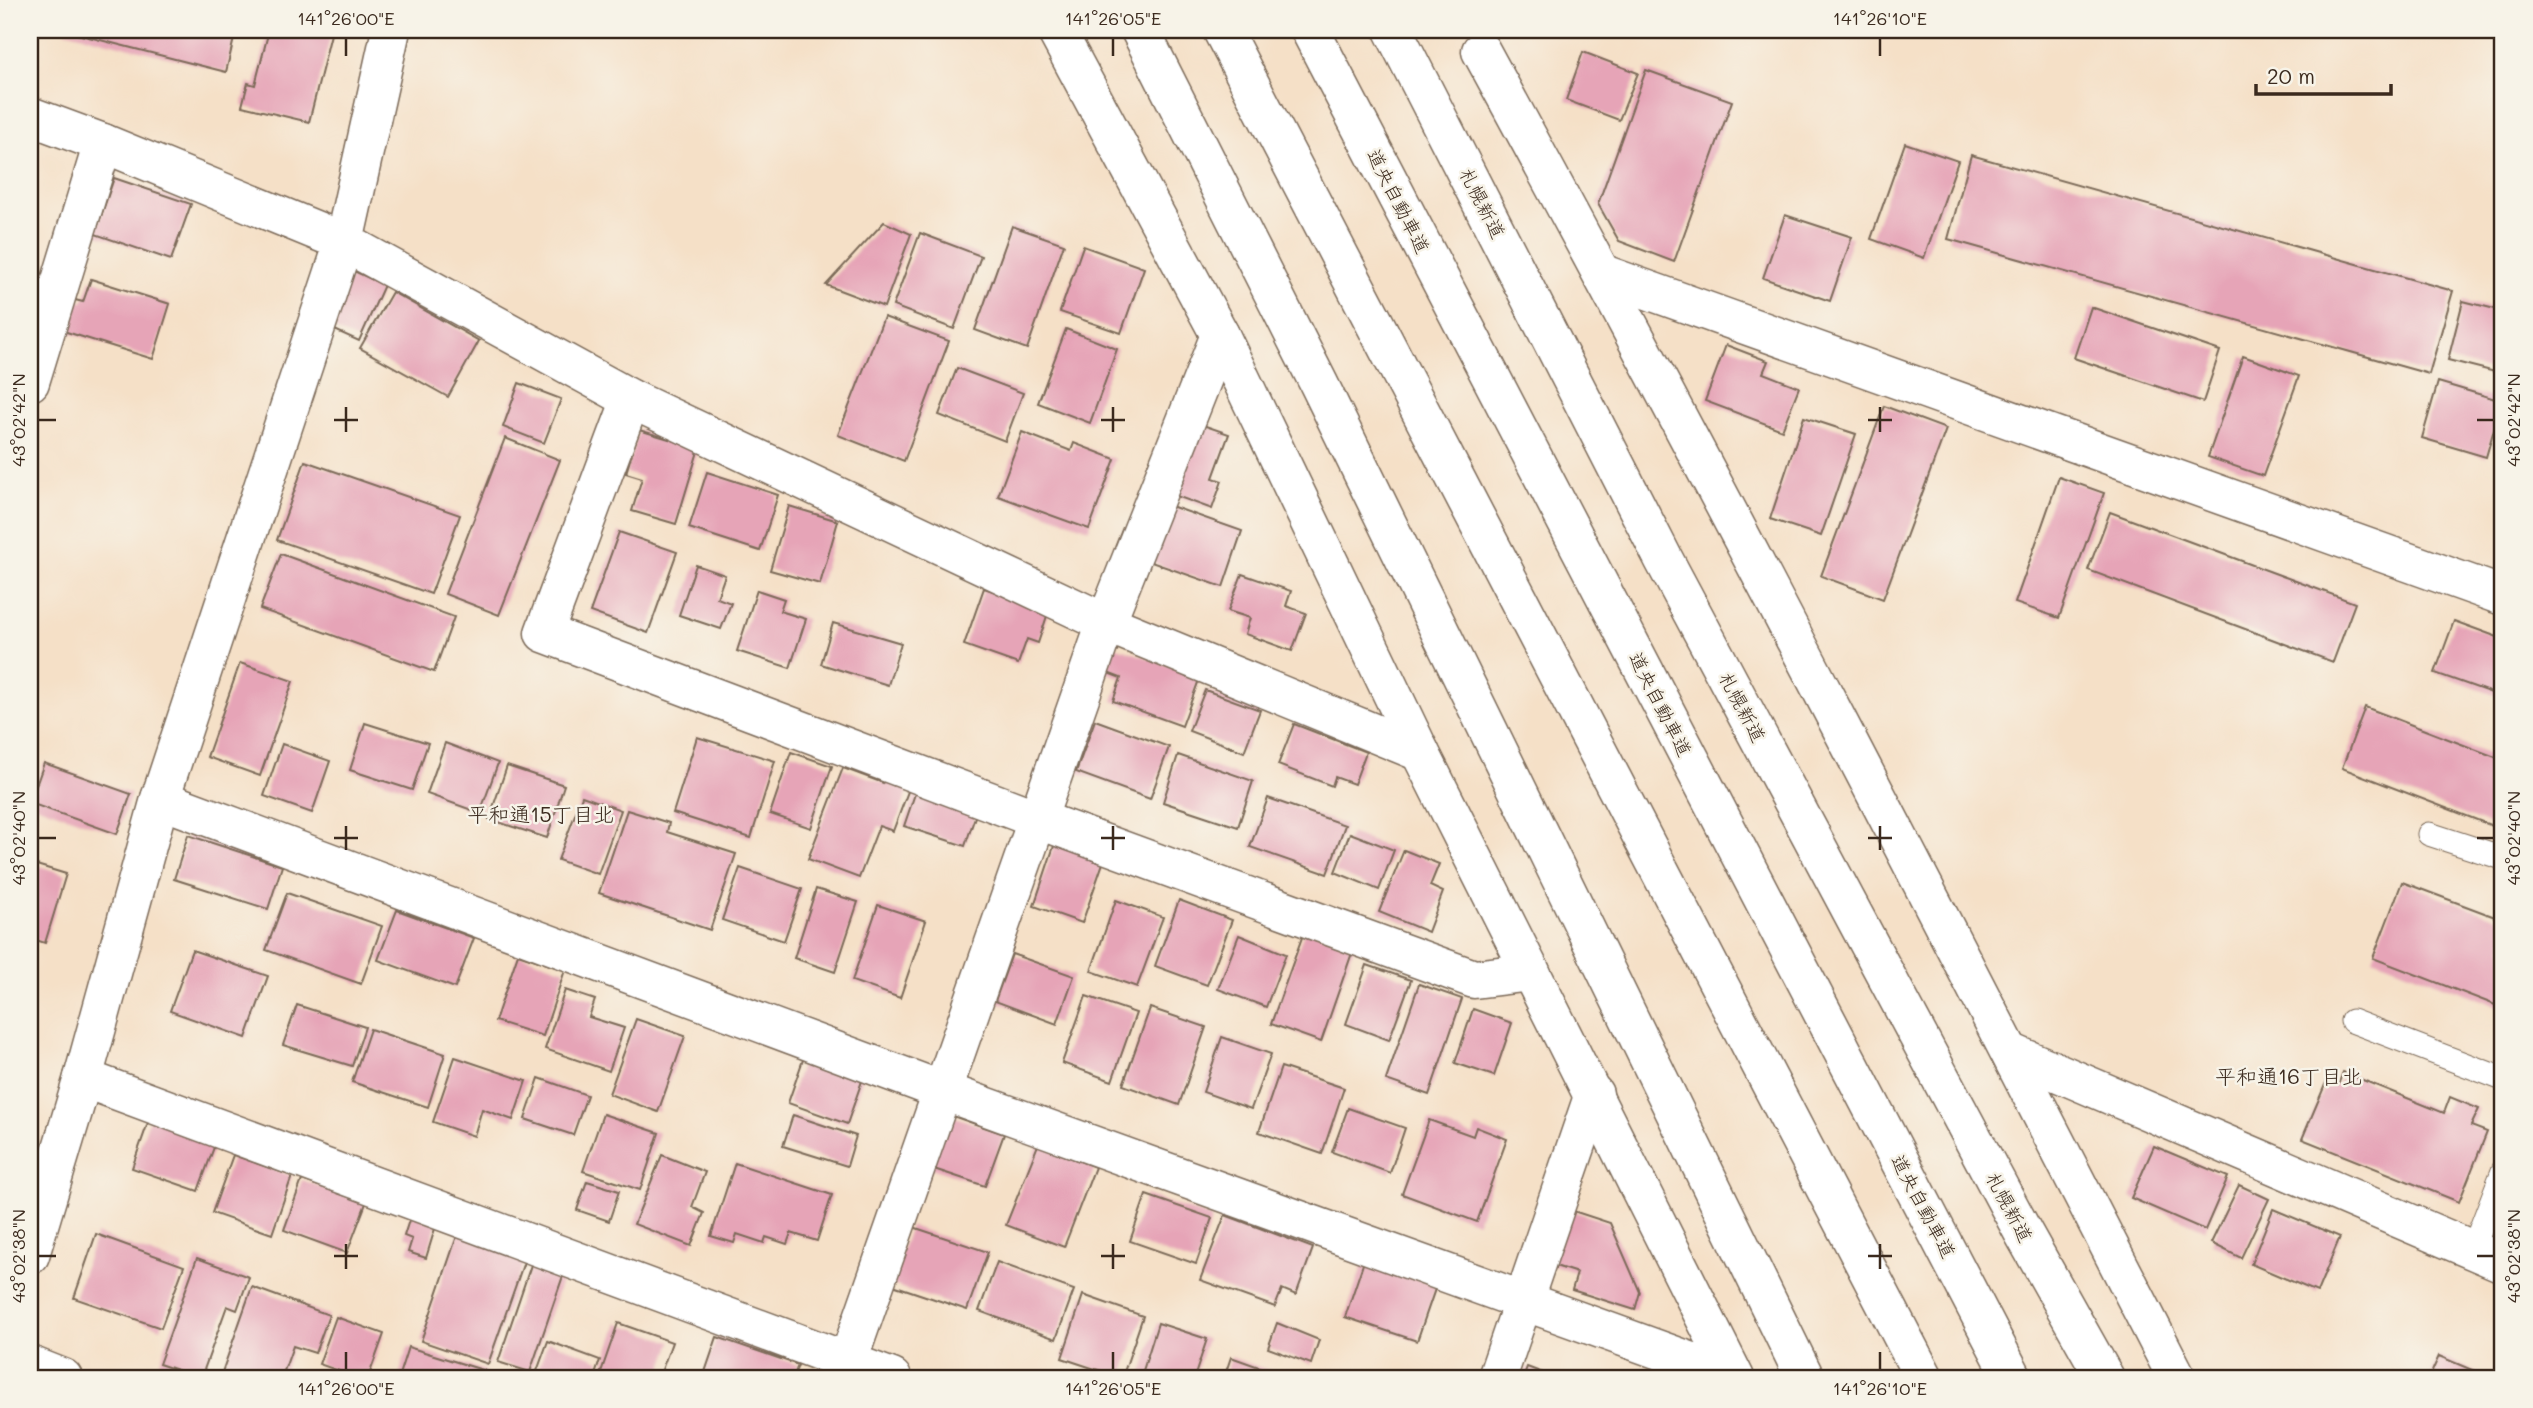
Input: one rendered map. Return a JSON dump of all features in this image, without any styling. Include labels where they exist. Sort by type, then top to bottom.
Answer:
[{"type":"main road","points":[[30,1255],[83,1078],[160,799],[344,242],[391,30]]},
{"type":"main road","points":[[1056,30],[1220,335],[1420,752],[1594,1094],[1734,1378]]},
{"type":"main road","points":[[1140,30],[1320,384],[1805,1378]]},
{"type":"main road","points":[[1222,30],[1924,1378]]},
{"type":"main road","name":"道央自動車道","points":[[1310,30],[2013,1378]]},
{"type":"main road","name":"札幌新道","points":[[1393,30],[1664,560],[2024,1234],[2105,1378]]},
{"type":"main road","points":[[1481,51],[1603,274],[2010,1052],[2177,1378]]},
{"type":"main road","points":[[30,116],[103,143],[344,242],[631,399],[1106,623],[1420,752]]},
{"type":"main road","points":[[30,382],[103,143]]},
{"type":"main road","points":[[1603,274],[2503,596]]},
{"type":"main road","points":[[845,1370],[1106,623],[1220,335]]},
{"type":"main road","points":[[631,399],[544,634],[1474,979],[1531,972]]},
{"type":"main road","points":[[160,799],[943,1091],[1734,1378]]},
{"type":"main road","points":[[2010,1052],[2488,1256]]},
{"type":"main road","points":[[83,1078],[845,1370],[892,1378]]},
{"type":"main road","points":[[1497,1378],[1594,1094]]},
{"type":"main road","points":[[1815,1170],[1910,1378]]},
{"type":"main road","points":[[30,1365],[63,1378]]},
{"type":"lane","points":[[2429,834],[2503,858]]},
{"type":"lane","points":[[2352,1021],[2503,1079]]},
{"type":"lane","points":[[2488,1256],[2503,1171]]},
{"type":"building","points":[[61,30],[236,30],[226,72]]},
{"type":"building","points":[[269,30],[332,30],[309,122],[242,106],[248,83],[255,85]]},
{"type":"building","points":[[1583,52],[1638,73],[1619,120],[1566,100]]},
{"type":"building","points":[[1646,70],[1732,101],[1674,262],[1619,241],[1598,204]]},
{"type":"building","points":[[1905,143],[1958,161],[1924,258],[1871,239]]},
{"type":"building","points":[[1971,155],[2453,291],[2429,374],[1948,239]]},
{"type":"building","points":[[114,178],[191,204],[171,260],[95,234]]},
{"type":"building","points":[[1785,215],[1852,237],[1830,301],[1763,278]]},
{"type":"building","points":[[884,222],[911,234],[884,307],[826,285]]},
{"type":"building","points":[[1012,226],[1064,244],[1027,349],[975,330]]},
{"type":"building","points":[[920,233],[981,256],[954,329],[893,306]]},
{"type":"building","points":[[1083,246],[1144,268],[1121,333],[1060,312]]},
{"type":"building","points":[[354,271],[384,285],[359,341],[328,327]]},
{"type":"building","points":[[91,279],[170,304],[153,359],[57,329],[67,298],[83,302]]},
{"type":"building","points":[[392,292],[479,341],[448,397],[360,348]]},
{"type":"building","points":[[2463,301],[2503,311],[2503,374],[2448,360]]},
{"type":"building","points":[[2091,307],[2220,351],[2203,402],[2074,358]]},
{"type":"building","points":[[884,317],[949,341],[904,461],[838,435]]},
{"type":"building","points":[[1066,329],[1117,349],[1090,423],[1038,403]]},
{"type":"building","points":[[1726,345],[1768,361],[1763,373],[1799,387],[1782,430],[1705,401]]},
{"type":"building","points":[[2243,356],[2299,376],[2263,476],[2208,457]]},
{"type":"building","points":[[957,368],[1023,393],[1005,441],[939,415]]},
{"type":"building","points":[[2438,382],[2502,401],[2486,457],[2422,438]]},
{"type":"building","points":[[519,383],[561,399],[544,443],[503,427]]},
{"type":"building","points":[[1884,406],[1946,429],[1883,599],[1821,576]]},
{"type":"building","points":[[1804,417],[1856,434],[1821,536],[1770,519]]},
{"type":"building","points":[[1194,422],[1229,434],[1213,478],[1222,481],[1212,509],[1168,493]]},
{"type":"building","points":[[639,430],[699,448],[676,524],[632,511],[642,478],[626,473]]},
{"type":"building","points":[[1022,432],[1071,451],[1074,443],[1115,459],[1089,529],[998,496]]},
{"type":"building","points":[[505,438],[560,460],[499,615],[445,594]]},
{"type":"building","points":[[305,461],[460,515],[431,594],[277,540]]},
{"type":"building","points":[[707,472],[778,495],[760,551],[689,528]]},
{"type":"building","points":[[2059,477],[2104,493],[2059,618],[2015,603]]},
{"type":"building","points":[[1168,505],[1242,531],[1223,587],[1148,561]]},
{"type":"building","points":[[789,506],[838,521],[820,584],[770,570]]},
{"type":"building","points":[[2110,512],[2355,603],[2333,662],[2088,570]]},
{"type":"building","points":[[619,532],[677,552],[648,633],[590,612]]},
{"type":"building","points":[[281,554],[454,617],[434,672],[260,609]]},
{"type":"building","points":[[696,565],[725,575],[717,598],[731,603],[721,629],[679,615]]},
{"type":"building","points":[[1242,574],[1291,591],[1286,606],[1306,613],[1292,651],[1245,634],[1250,618],[1228,611]]},
{"type":"building","points":[[984,588],[1049,610],[1038,643],[1027,639],[1018,664],[964,645]]},
{"type":"building","points":[[757,590],[784,599],[780,611],[806,619],[790,668],[737,651]]},
{"type":"building","points":[[2454,621],[2503,639],[2503,697],[2435,673]]},
{"type":"building","points":[[833,623],[901,643],[888,685],[821,664]]},
{"type":"building","points":[[1115,646],[1200,677],[1182,726],[1113,701],[1121,678],[1105,672]]},
{"type":"building","points":[[240,663],[293,681],[260,776],[207,757]]},
{"type":"building","points":[[1205,690],[1260,710],[1244,752],[1189,731]]},
{"type":"building","points":[[2365,707],[2503,760],[2503,830],[2342,768]]},
{"type":"building","points":[[1095,720],[1169,747],[1150,799],[1076,772]]},
{"type":"building","points":[[365,723],[428,743],[412,790],[350,770]]},
{"type":"building","points":[[1294,724],[1366,752],[1354,784],[1335,777],[1332,786],[1278,765]]},
{"type":"building","points":[[697,737],[775,761],[751,838],[673,813]]},
{"type":"building","points":[[445,743],[498,763],[480,813],[427,794]]},
{"type":"building","points":[[282,744],[330,761],[312,813],[264,796]]},
{"type":"building","points":[[791,752],[832,766],[811,828],[770,814]]},
{"type":"building","points":[[1178,755],[1253,781],[1238,827],[1163,802]]},
{"type":"building","points":[[44,763],[131,794],[117,834],[30,803]]},
{"type":"building","points":[[507,766],[564,785],[547,838],[489,819]]},
{"type":"building","points":[[843,768],[883,783],[885,777],[910,786],[893,831],[879,826],[859,878],[808,859]]},
{"type":"building","points":[[918,785],[979,805],[965,846],[904,826]]},
{"type":"building","points":[[582,796],[621,810],[598,874],[558,860]]},
{"type":"building","points":[[1268,798],[1345,825],[1327,874],[1250,847]]},
{"type":"building","points":[[627,810],[669,823],[667,832],[736,854],[710,930],[599,893]]},
{"type":"building","points":[[1350,833],[1394,850],[1379,890],[1335,872]]},
{"type":"building","points":[[188,835],[282,866],[268,909],[174,879]]},
{"type":"building","points":[[1055,843],[1104,860],[1082,923],[1034,906]]},
{"type":"building","points":[[1404,850],[1439,864],[1430,886],[1443,892],[1428,932],[1379,912]]},
{"type":"building","points":[[30,863],[66,874],[45,943],[30,938]]},
{"type":"building","points":[[740,868],[802,889],[784,941],[722,920]]},
{"type":"building","points":[[2402,882],[2503,920],[2503,1008],[2373,958]]},
{"type":"building","points":[[816,889],[858,902],[835,972],[794,958]]},
{"type":"building","points":[[287,893],[382,926],[361,984],[266,950]]},
{"type":"building","points":[[1116,900],[1163,917],[1137,987],[1091,971]]},
{"type":"building","points":[[1179,900],[1232,920],[1207,985],[1155,966]]},
{"type":"building","points":[[878,905],[926,921],[900,998],[852,981]]},
{"type":"building","points":[[397,910],[474,938],[455,988],[378,960]]},
{"type":"building","points":[[1305,929],[1354,947],[1321,1042],[1271,1024]]},
{"type":"building","points":[[1239,935],[1286,954],[1266,1007],[1218,989]]},
{"type":"building","points":[[192,950],[268,976],[246,1038],[170,1011]]},
{"type":"building","points":[[518,954],[565,970],[543,1036],[495,1021]]},
{"type":"building","points":[[1012,954],[1074,976],[1057,1024],[995,1001]]},
{"type":"building","points":[[1367,965],[1411,980],[1389,1040],[1346,1024]]},
{"type":"building","points":[[1419,984],[1462,999],[1429,1095],[1386,1080]]},
{"type":"building","points":[[565,990],[595,1000],[589,1017],[624,1028],[609,1071],[545,1049]]},
{"type":"building","points":[[1086,996],[1136,1013],[1112,1081],[1062,1063]]},
{"type":"building","points":[[297,1005],[365,1027],[352,1066],[283,1045]]},
{"type":"building","points":[[1150,1008],[1206,1027],[1179,1105],[1123,1085]]},
{"type":"building","points":[[1473,1009],[1512,1023],[1494,1076],[1455,1063]]},
{"type":"building","points":[[636,1019],[685,1036],[658,1112],[609,1094]]},
{"type":"building","points":[[370,1029],[445,1054],[428,1107],[352,1082]]},
{"type":"building","points":[[1222,1037],[1271,1054],[1251,1109],[1203,1092]]},
{"type":"building","points":[[805,1054],[864,1075],[847,1124],[788,1103]]},
{"type":"building","points":[[455,1057],[526,1081],[513,1120],[482,1109],[474,1136],[433,1122]]},
{"type":"building","points":[[1281,1067],[1344,1088],[1322,1154],[1259,1132]]},
{"type":"building","points":[[2343,1072],[2444,1113],[2450,1097],[2479,1109],[2471,1126],[2487,1132],[2459,1202],[2302,1139],[2327,1080],[2338,1085]]},
{"type":"building","points":[[539,1078],[587,1095],[573,1135],[525,1119]]},
{"type":"building","points":[[1348,1108],[1405,1128],[1390,1173],[1332,1152]]},
{"type":"building","points":[[603,1114],[659,1133],[640,1190],[583,1171]]},
{"type":"building","points":[[947,1114],[1004,1134],[985,1186],[928,1167]]},
{"type":"building","points":[[793,1115],[856,1136],[847,1166],[783,1146]]},
{"type":"building","points":[[150,1117],[217,1139],[198,1191],[132,1168]]},
{"type":"building","points":[[1429,1120],[1473,1136],[1476,1127],[1507,1139],[1477,1222],[1402,1194]]},
{"type":"building","points":[[1038,1145],[1095,1167],[1064,1247],[1006,1225]]},
{"type":"building","points":[[2154,1146],[2228,1177],[2205,1230],[2131,1198]]},
{"type":"building","points":[[233,1155],[292,1176],[272,1234],[212,1213]]},
{"type":"building","points":[[662,1155],[705,1172],[692,1207],[704,1213],[691,1246],[634,1224]]},
{"type":"building","points":[[735,1163],[832,1195],[817,1241],[791,1233],[787,1244],[766,1237],[764,1243],[737,1234],[734,1243],[711,1236]]},
{"type":"building","points":[[302,1180],[366,1203],[347,1253],[284,1230]]},
{"type":"building","points":[[587,1181],[619,1191],[609,1221],[577,1210]]},
{"type":"building","points":[[2239,1185],[2269,1199],[2241,1258],[2211,1243]]},
{"type":"building","points":[[1146,1195],[1212,1218],[1196,1264],[1130,1241]]},
{"type":"building","points":[[1564,1208],[1610,1223],[1640,1292],[1635,1310],[1572,1290],[1577,1273],[1546,1263]]},
{"type":"building","points":[[2273,1209],[2340,1237],[2317,1292],[2251,1264]]},
{"type":"building","points":[[411,1214],[437,1222],[426,1258],[408,1252],[412,1239],[404,1236]]},
{"type":"building","points":[[1225,1215],[1313,1248],[1296,1295],[1282,1289],[1275,1307],[1200,1280]]},
{"type":"building","points":[[910,1226],[988,1252],[967,1310],[890,1284]]},
{"type":"building","points":[[458,1233],[526,1256],[488,1364],[421,1341]]},
{"type":"building","points":[[96,1234],[184,1266],[161,1328],[74,1298]]},
{"type":"building","points":[[197,1258],[249,1277],[237,1310],[227,1306],[201,1378],[159,1364]]},
{"type":"building","points":[[533,1259],[565,1270],[530,1372],[498,1362]]},
{"type":"building","points":[[1364,1261],[1436,1286],[1417,1341],[1345,1317]]},
{"type":"building","points":[[997,1262],[1074,1290],[1056,1339],[979,1311]]},
{"type":"building","points":[[252,1287],[329,1315],[315,1353],[293,1346],[283,1374],[293,1378],[220,1378]]},
{"type":"building","points":[[1083,1295],[1143,1316],[1122,1378],[1062,1358]]},
{"type":"building","points":[[336,1317],[384,1334],[368,1378],[359,1378],[319,1364]]},
{"type":"building","points":[[618,1323],[672,1342],[659,1378],[599,1378]]},
{"type":"building","points":[[1158,1323],[1207,1339],[1194,1378],[1141,1377]]},
{"type":"building","points":[[1277,1323],[1319,1340],[1311,1364],[1268,1348]]},
{"type":"building","points":[[717,1337],[798,1365],[793,1378],[703,1378]]},
{"type":"building","points":[[548,1341],[600,1360],[594,1378],[546,1378],[536,1374]]},
{"type":"building","points":[[408,1347],[486,1371],[483,1378],[398,1378]]},
{"type":"building","points":[[2439,1356],[2484,1375],[2483,1378],[2429,1378]]},
{"type":"building","points":[[1231,1357],[1276,1373],[1274,1378],[1224,1378]]},
{"type":"building","points":[[1527,1367],[1556,1378],[1523,1378]]},
{"type":"district","name":"平和通15丁目北","points":[[541,813]]},
{"type":"district","name":"平和通16丁目北","points":[[2289,1075]]}]
